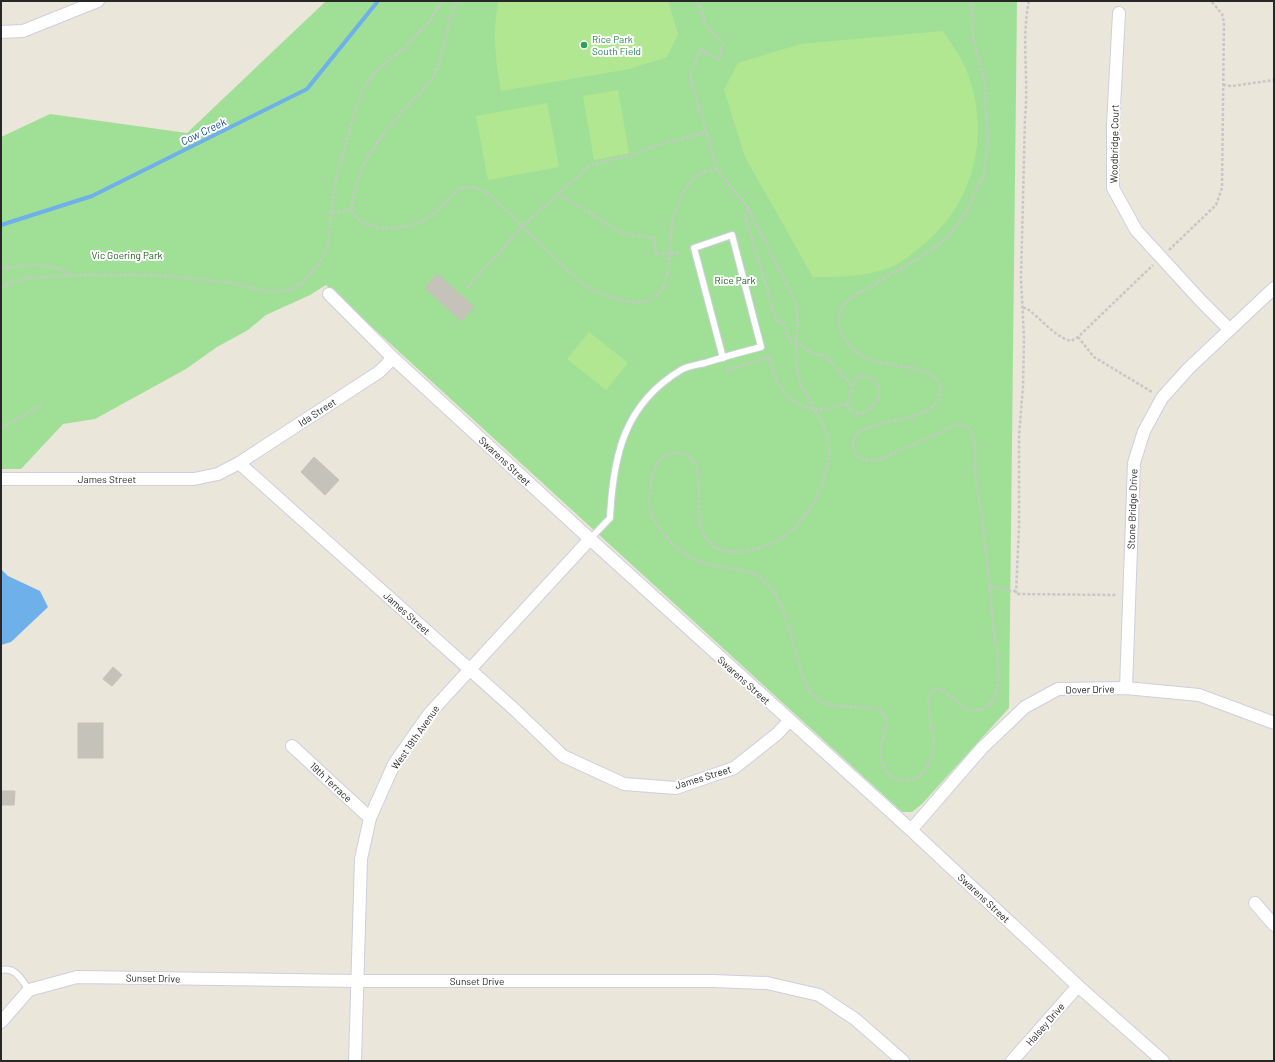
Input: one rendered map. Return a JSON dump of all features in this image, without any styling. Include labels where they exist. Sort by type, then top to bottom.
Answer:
[{"type":"street","points":[[1,32],[23,31],[84,4],[98,1]]},
{"type":"street","name":"Woodbridge Court","points":[[1119,13],[1114,126],[1114,188],[1136,230],[1201,301],[1229,328]]},
{"type":"street","name":"Stone Bridge Drive","points":[[1126,688],[1134,463],[1144,431],[1162,398],[1189,368],[1229,328],[1274,288]]},
{"type":"street","name":"Swarens Street","points":[[329,294],[393,358],[911,830],[1078,986],[1163,1061]]},
{"type":"street","name":"Ida Street","points":[[238,463],[379,372],[393,358]]},
{"type":"street","name":"James Street","points":[[1,479],[194,479],[218,474],[238,463],[470,669],[563,756],[624,784],[676,788],[734,768],[777,734],[789,720]]},
{"type":"street","name":"West 19th Avenue","points":[[355,1061],[356,981],[361,859],[370,818],[394,764],[429,714],[590,539]]},
{"type":"street","name":"Dover Drive","points":[[911,830],[982,748],[1025,707],[1058,689],[1126,688],[1199,694],[1274,722]]},
{"type":"street","name":"19th Terrace","points":[[292,746],[370,818]]},
{"type":"street","points":[[1255,903],[1274,925]]},
{"type":"street","name":"Sunset Drive","points":[[29,990],[77,977],[356,981],[713,981],[767,983],[819,995],[855,1019],[903,1061]]},
{"type":"street","name":"Halsey Drive","points":[[1012,1061],[1078,986]]},
{"type":"street","points":[[2,1020],[29,990]]},
{"type":"lane","points":[[590,539],[610,518],[612,481],[625,430],[648,394],[682,369],[723,358],[761,347],[732,235],[694,248],[723,358]]},
{"type":"lane","points":[[1,970],[8,968],[16,972],[29,990]]},
{"type":"path","points":[[1,287],[22,279],[71,275],[157,275],[236,283],[260,290],[274,292],[289,290],[303,283],[322,259],[328,244],[335,182],[357,104],[366,83],[376,71],[403,49],[430,22],[442,1]]},
{"type":"path","points":[[457,1],[450,18],[437,69],[432,78],[374,146],[359,177],[351,210],[356,218],[376,227],[391,229],[405,227],[427,217],[439,209],[456,192],[466,187],[479,189],[492,197],[590,288],[617,299],[638,302],[656,296],[662,291],[666,282],[673,222],[684,193],[695,177],[702,172],[717,169]]},
{"type":"path","points":[[697,1],[707,26],[723,44],[719,59],[700,50],[690,74],[706,132],[717,169],[748,208],[794,301],[797,312],[797,368],[805,397],[825,430],[828,440],[828,465],[820,487],[805,516],[796,527],[783,537],[766,545],[742,552],[724,550],[711,543],[705,535],[698,518],[698,467],[693,459],[680,453],[667,454],[662,457],[657,464],[650,487],[649,507],[659,528],[676,546],[693,558],[708,564],[750,572],[765,581],[777,597],[783,610],[806,686],[816,700],[826,704],[873,708],[880,710],[887,720],[880,748],[881,759],[885,769],[895,780],[902,782],[912,781],[921,775],[929,765],[933,741],[928,700],[930,694],[935,690],[941,690],[967,709],[973,710],[985,707],[994,699],[998,676],[975,470],[976,443],[974,436],[965,425],[958,424],[949,426],[878,460],[871,462],[858,458],[854,451],[853,444],[858,432],[871,426],[907,418],[929,410],[937,400],[941,388],[939,382],[929,373],[867,359],[861,356],[843,336],[838,318],[844,304],[850,298],[938,246],[953,231],[965,214],[984,174],[988,144],[985,84],[973,38],[971,1]]},
{"type":"path","points":[[1016,591],[1019,527],[1019,436],[1023,404],[1024,338],[1021,278],[1029,1]]},
{"type":"path","points":[[1167,252],[1211,210],[1219,200],[1222,188],[1223,17],[1211,1]]},
{"type":"path","points":[[1223,85],[1232,86],[1274,80]]},
{"type":"path","points":[[467,288],[523,226],[589,166],[638,154],[641,150],[706,132]]},
{"type":"path","points":[[558,194],[624,234],[655,238],[655,254],[679,253]]},
{"type":"path","points":[[748,208],[745,215],[776,323],[782,322],[790,341],[812,354],[826,356],[852,386]]},
{"type":"path","points":[[332,213],[351,210]]},
{"type":"path","points":[[1,269],[28,264],[46,265],[60,268],[71,275]]},
{"type":"path","points":[[1023,308],[1026,308],[1041,319],[1064,339],[1071,341],[1078,337],[1153,264]]},
{"type":"path","points":[[1078,337],[1094,357],[1154,393]]},
{"type":"path","points":[[726,370],[769,357],[774,377],[785,394],[799,404],[812,408],[828,409],[847,404]]},
{"type":"path","points":[[860,376],[870,376],[874,378],[878,386],[877,400],[870,410],[858,414],[851,412],[847,404],[852,386],[860,376]]},
{"type":"path","points":[[1,428],[42,405]]},
{"type":"path","points":[[989,586],[994,586],[1004,591],[1016,591],[1016,594],[1120,595]]},
{"type":"green space","name":"Rice Park","points":[[326,1],[1017,1],[1009,708],[922,804],[912,812],[902,812],[326,285],[310,295],[266,315],[248,330],[217,347],[186,369],[95,419],[63,424],[21,469],[1,469],[1,137],[50,114],[187,133]]},
{"type":"green space","name":"Rice Park South Field","points":[[499,1],[668,1],[678,34],[667,57],[629,69],[501,91],[495,46],[495,23]]},
{"type":"green space","points":[[943,31],[965,67],[973,90],[977,114],[977,138],[974,162],[967,184],[957,206],[943,226],[925,243],[909,256],[891,267],[862,275],[813,277],[745,157],[724,90],[738,63],[801,44]]},
{"type":"green space","points":[[618,90],[629,153],[594,160],[583,96]]},
{"type":"green space","points":[[547,103],[559,167],[488,180],[476,116]]},
{"type":"green space","points":[[589,332],[628,363],[606,390],[567,359]]},
{"type":"water","points":[[1,569],[8,576],[40,591],[48,607],[11,642],[1,645]]},
{"type":"building","points":[[437,274],[474,307],[461,321],[425,288]]},
{"type":"building","points":[[314,457],[339,480],[325,495],[301,472]]},
{"type":"building","points":[[113,667],[122,675],[112,686],[103,679]]},
{"type":"building","points":[[78,723],[103,723],[103,758],[78,758]]},
{"type":"building","points":[[2,791],[15,791],[14,805],[2,805]]},
{"type":"waterway","name":"Cow Creek","points":[[1,225],[92,196],[307,89],[378,1]]},
{"type":"place","name":"Rice Park South Field","points":[[584,45]]},
{"type":"park label","name":"Vic Goering Park","points":[[127,255]]}]
